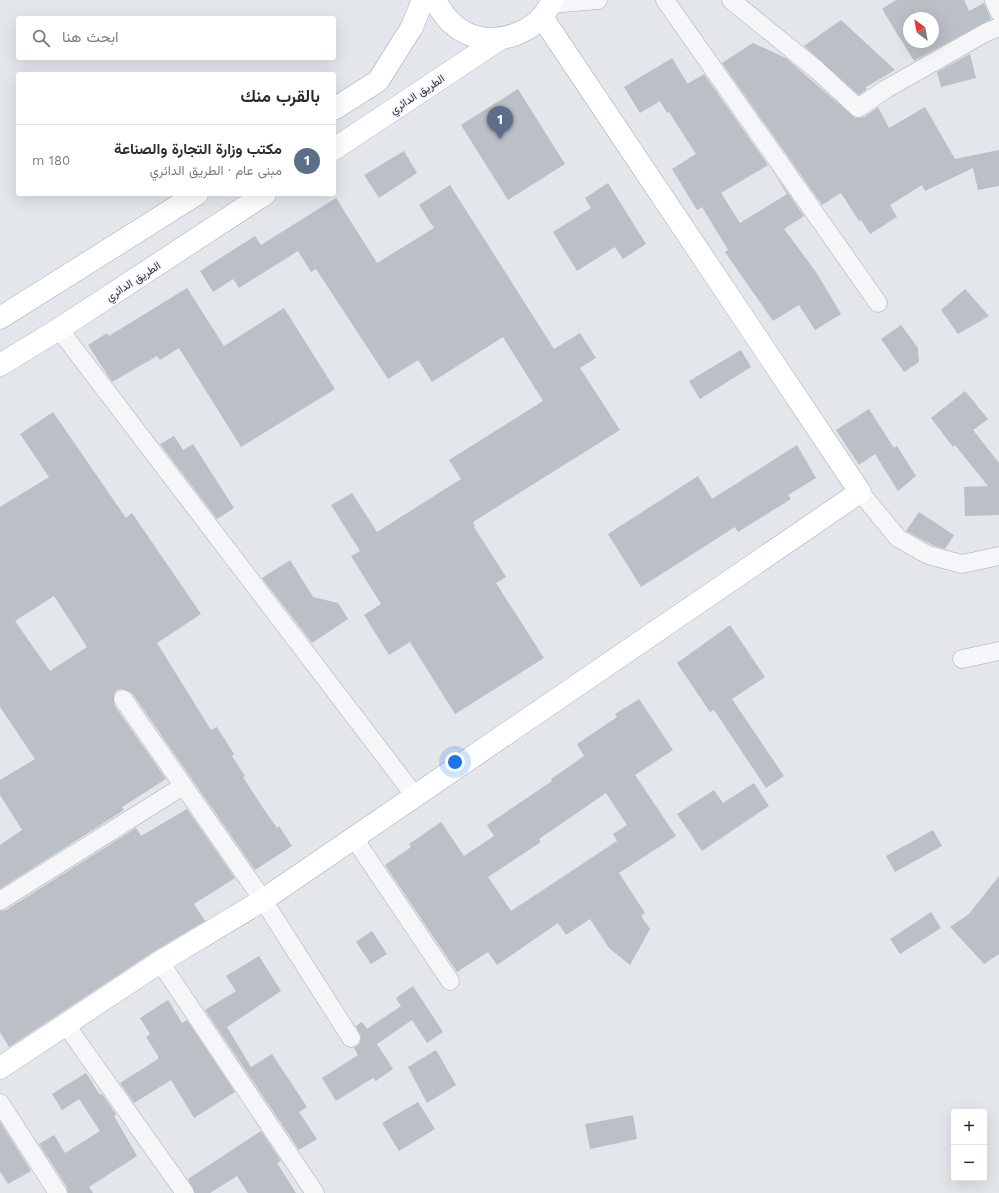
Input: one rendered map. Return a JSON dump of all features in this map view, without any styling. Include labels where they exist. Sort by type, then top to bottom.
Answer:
[{"type":"street","points":[[336,108],[378,81],[412,27],[423,0]]},
{"type":"street","points":[[435,0],[441,12],[453,25],[467,34],[483,38],[500,39],[516,35],[530,28],[548,7],[598,0]]},
{"type":"street","points":[[665,0],[878,303]]},
{"type":"street","points":[[731,0],[817,70],[858,108],[886,89],[985,33],[999,27]]},
{"type":"street","points":[[994,0],[999,12]]},
{"type":"street","points":[[548,7],[860,492],[898,538],[928,555],[962,564],[999,556]]},
{"type":"street","name":"الطريق الدائري","points":[[336,148],[500,39]]},
{"type":"street","points":[[0,318],[195,196]]},
{"type":"street","name":"الطريق الدائري","points":[[0,366],[262,196]]},
{"type":"street","points":[[59,329],[415,796]]},
{"type":"street","points":[[0,1068],[160,962],[263,900],[860,492]]},
{"type":"street","points":[[962,659],[999,651]]},
{"type":"street","points":[[123,699],[263,900],[351,1038]]},
{"type":"street","points":[[0,901],[184,786]]},
{"type":"street","points":[[354,838],[450,981]]},
{"type":"street","points":[[160,962],[314,1193]]},
{"type":"street","points":[[66,1025],[185,1193]]},
{"type":"street","points":[[0,1103],[58,1193]]},
{"type":"building","points":[[896,0],[964,0],[969,11],[984,3],[991,19],[939,47],[939,12],[903,12],[903,43],[882,9]]},
{"type":"building","points":[[841,20],[895,70],[866,87],[867,89],[859,95],[804,46]]},
{"type":"building","points":[[753,43],[786,58],[855,118],[864,117],[878,107],[889,128],[925,107],[955,159],[999,150],[999,186],[978,190],[973,168],[925,191],[922,185],[890,205],[897,217],[870,234],[861,220],[859,221],[841,193],[822,205],[722,63]]},
{"type":"building","points":[[906,48],[938,48],[914,61]]},
{"type":"building","points":[[970,54],[976,78],[941,87],[937,72]]},
{"type":"building","points":[[672,58],[687,83],[704,74],[768,165],[721,193],[740,223],[787,194],[772,170],[804,216],[784,229],[816,272],[841,314],[815,330],[799,305],[773,321],[725,252],[728,250],[702,207],[697,210],[672,169],[696,154],[669,112],[667,113],[660,101],[640,113],[624,87]]},
{"type":"building","points":[[518,89],[565,164],[508,200],[461,125]]},
{"type":"building","points":[[404,151],[417,173],[379,198],[364,175]]},
{"type":"building","points":[[608,183],[646,244],[623,259],[615,247],[577,271],[553,232],[591,208],[585,198]]},
{"type":"building","points":[[450,185],[554,349],[580,333],[596,358],[580,368],[620,430],[473,522],[474,527],[506,577],[496,583],[544,658],[455,714],[410,642],[389,655],[364,615],[381,604],[351,556],[360,551],[331,505],[352,493],[377,532],[461,479],[449,460],[543,401],[503,337],[432,382],[418,360],[388,379],[316,269],[311,272],[298,251],[239,288],[233,279],[213,292],[200,271],[255,236],[261,245],[336,198],[377,263],[434,228],[419,205]]},
{"type":"building","points":[[187,288],[224,346],[284,308],[335,389],[241,447],[179,348],[160,360],[157,356],[112,382],[88,345],[107,333],[109,336]]},
{"type":"building","points":[[965,289],[989,316],[958,334],[941,310]]},
{"type":"building","points":[[901,325],[918,348],[919,362],[904,372],[881,339]]},
{"type":"building","points":[[741,350],[751,367],[700,399],[689,381]]},
{"type":"building","points":[[965,391],[988,419],[973,430],[999,463],[999,515],[965,516],[964,487],[988,486],[955,445],[953,447],[931,418]]},
{"type":"building","points":[[869,409],[894,448],[897,446],[916,476],[898,491],[875,454],[859,465],[836,430]]},
{"type":"building","points":[[53,412],[126,518],[132,513],[201,614],[157,643],[211,730],[217,727],[234,754],[232,756],[245,776],[243,777],[277,828],[279,826],[292,846],[255,870],[132,693],[122,689],[117,690],[114,694],[114,705],[166,779],[122,807],[124,810],[0,889],[0,845],[22,830],[0,795],[0,780],[35,759],[0,707],[0,507],[49,477],[20,434]],"holes":[[[54,596],[87,647],[50,671],[15,621]]]},
{"type":"building","points":[[174,436],[183,450],[193,444],[234,508],[217,519],[160,444]]},
{"type":"building","points":[[797,445],[816,478],[788,495],[791,499],[738,532],[735,527],[641,587],[608,534],[698,476],[712,499]]},
{"type":"building","points":[[919,512],[954,535],[945,549],[932,545],[906,531]]},
{"type":"building","points":[[290,560],[313,597],[338,603],[348,619],[312,643],[262,578]]},
{"type":"building","points":[[730,625],[765,677],[732,699],[784,776],[766,788],[714,710],[710,712],[677,663]]},
{"type":"building","points":[[639,699],[673,750],[635,775],[676,836],[619,873],[645,913],[641,916],[650,929],[630,965],[609,948],[590,919],[566,935],[558,923],[497,965],[488,952],[457,972],[385,865],[411,847],[409,844],[441,822],[464,856],[494,836],[487,825],[552,781],[551,779],[584,756],[577,744],[617,717],[615,714]],"holes":[[[606,793],[627,825],[613,834],[617,841],[511,911],[488,877],[541,842],[539,839]]]},
{"type":"building","points":[[754,783],[769,806],[702,851],[677,814],[714,790],[723,803]]},
{"type":"building","points":[[187,809],[235,878],[194,904],[205,921],[153,952],[9,1047],[0,1032],[0,911],[6,910],[136,828],[141,836]]},
{"type":"building","points":[[933,830],[942,846],[895,872],[886,856]]},
{"type":"building","points":[[999,876],[999,954],[984,964],[950,927],[969,914]]},
{"type":"building","points":[[931,912],[941,928],[900,954],[890,939]]},
{"type":"building","points":[[372,931],[387,954],[371,964],[356,942]]},
{"type":"building","points":[[259,956],[281,991],[227,1027],[251,1067],[272,1054],[307,1107],[299,1112],[317,1139],[299,1150],[205,1010],[236,991],[226,976]]},
{"type":"building","points":[[413,986],[443,1032],[427,1043],[412,1020],[377,1044],[393,1069],[376,1081],[373,1078],[336,1101],[322,1078],[358,1055],[354,1048],[360,1043],[361,1037],[356,1026],[362,1022],[367,1029],[401,1006],[396,998]]},
{"type":"building","points":[[168,1000],[182,1023],[187,1020],[235,1092],[194,1118],[171,1080],[134,1103],[120,1083],[158,1059],[158,1056],[146,1037],[150,1034],[140,1018]]},
{"type":"building","points":[[436,1050],[456,1085],[427,1103],[408,1067]]},
{"type":"building","points":[[86,1073],[100,1095],[102,1094],[116,1114],[114,1116],[137,1156],[89,1187],[93,1193],[68,1193],[67,1187],[39,1144],[54,1135],[65,1153],[100,1131],[79,1099],[62,1110],[52,1094]]},
{"type":"building","points":[[418,1102],[435,1129],[399,1151],[382,1123]]},
{"type":"building","points":[[633,1115],[637,1139],[590,1149],[585,1124]]},
{"type":"building","points":[[0,1122],[31,1171],[8,1184],[0,1171]]},
{"type":"building","points":[[261,1131],[281,1161],[277,1163],[296,1193],[248,1193],[237,1176],[210,1193],[195,1193],[188,1179]]},
{"type":"place","name":"مكتب وزارة التجارة والصناعة","points":[[500,139]]}]
